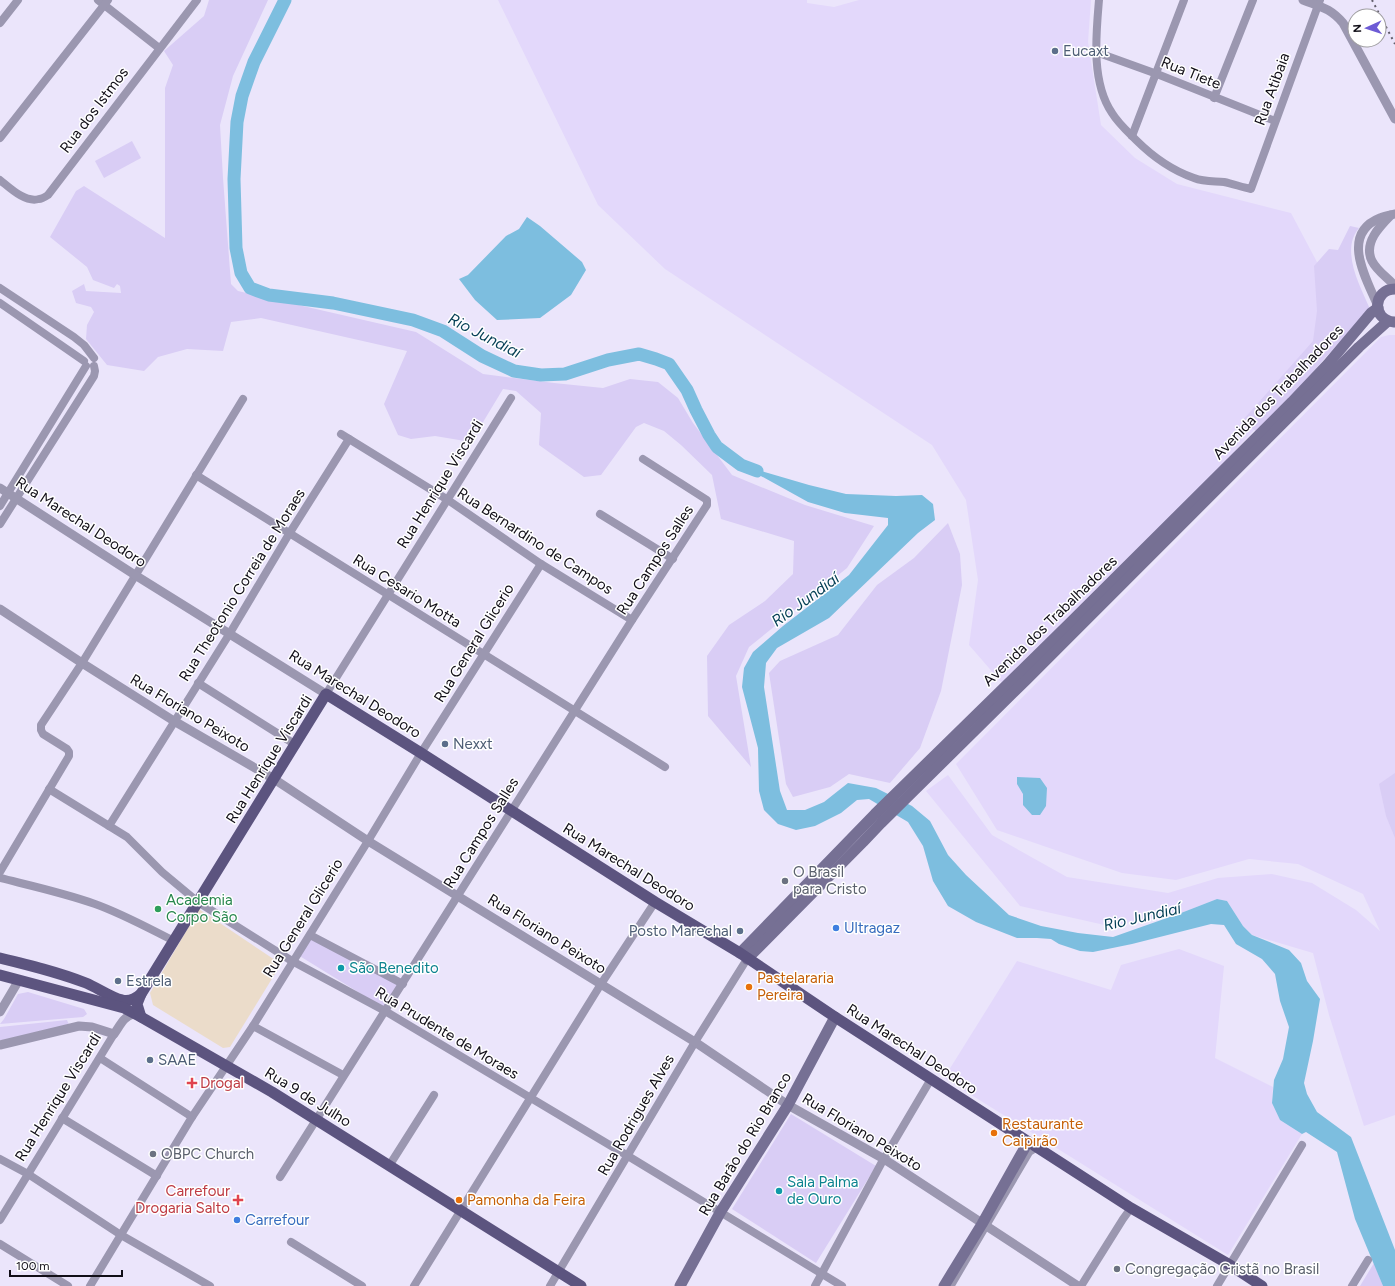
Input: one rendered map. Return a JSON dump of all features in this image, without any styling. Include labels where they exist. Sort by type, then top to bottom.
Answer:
[{"type":"main road","name":"Avenida dos Trabalhadores","points":[[911,786],[1328,364],[1378,306],[1382,294],[1395,289]]},
{"type":"main road","points":[[1378,306],[1380,315],[1393,322]]},
{"type":"main road","name":"Avenida dos Trabalhadores","points":[[744,956],[863,842],[878,818],[1359,347],[1393,322]]},
{"type":"main road","name":"Rua Henrique Viscardi","points":[[141,994],[296,745],[326,694]]},
{"type":"main road","name":"Rua Marechal Deodoro","points":[[326,694],[655,902],[744,956],[930,1079],[1131,1208],[1230,1265],[1262,1286]]},
{"type":"main road","name":"Rua 9 de Julho","points":[[0,958],[49,970],[85,983],[316,1119],[581,1286]]},
{"type":"main road","points":[[19,980],[28,973],[34,973],[69,984],[85,983]]},
{"type":"main road","name":"Rua 9 de Julho","points":[[0,975],[130,1010]]},
{"type":"main road","points":[[123,1020],[130,1010],[137,1004],[141,994]]},
{"type":"main road","name":"Rua 9 de Julho","points":[[130,1010],[131,1000],[136,999],[141,994]]},
{"type":"main road","name":"Rua Barão do Rio Branco","points":[[680,1286],[721,1211],[788,1105],[835,1017]]},
{"type":"main road","points":[[944,1286],[984,1226],[1033,1145]]},
{"type":"street","points":[[0,23],[18,0]]},
{"type":"street","name":"Rua dos Istmos","points":[[0,180],[21,196],[30,199],[38,200],[48,195],[197,0]]},
{"type":"street","points":[[1099,0],[1096,38],[1099,79],[1106,102],[1112,113],[1132,136],[1157,74],[1184,0]]},
{"type":"street","points":[[1214,98],[1253,0]]},
{"type":"street","points":[[1303,0],[1318,3],[1335,14],[1343,23],[1395,119]]},
{"type":"street","points":[[0,138],[104,2],[159,48]]},
{"type":"street","name":"Rua Atibaia","points":[[1132,136],[1151,155],[1162,163],[1194,178],[1206,181],[1223,182],[1251,189],[1318,3]]},
{"type":"street","name":"Rua Tiete","points":[[1096,52],[1157,74],[1214,98],[1275,121]]},
{"type":"street","points":[[1393,215],[1380,226],[1373,236],[1370,254],[1372,261],[1395,286]]},
{"type":"street","points":[[1378,306],[1362,269],[1358,250],[1361,237],[1370,223],[1380,217],[1393,215]]},
{"type":"street","points":[[0,288],[84,344],[89,363]]},
{"type":"street","points":[[0,303],[89,363],[95,371],[91,381],[56,434],[8,493],[0,524]]},
{"type":"street","points":[[0,506],[89,363]]},
{"type":"street","points":[[81,374],[91,381]]},
{"type":"street","name":"Rua Henrique Viscardi","points":[[326,694],[511,398]]},
{"type":"street","points":[[0,872],[48,789],[67,760],[69,752],[67,749],[43,734],[41,725],[82,663],[243,399]]},
{"type":"street","points":[[48,428],[56,434]]},
{"type":"street","name":"Rua Bernardino de Campos","points":[[341,434],[448,500],[540,564],[632,620]]},
{"type":"street","name":"Rua Theotonio Correia de Moraes","points":[[109,826],[349,439]]},
{"type":"street","name":"Rua Campos Salles","points":[[280,1177],[343,1075],[459,896],[511,810],[707,505],[707,500],[643,459]]},
{"type":"street","name":"Rua Cesario Motta","points":[[196,475],[665,767]]},
{"type":"street","name":"Rua Marechal Deodoro","points":[[8,493],[135,575],[326,694]]},
{"type":"street","points":[[600,514],[673,559]]},
{"type":"street","name":"Rua General Glicerio","points":[[90,1286],[192,1117],[227,1066],[292,961],[310,935],[421,753],[540,564]]},
{"type":"street","name":"Rua Floriano Peixoto","points":[[0,609],[174,721],[274,779],[368,841],[695,1042],[788,1105],[884,1159],[984,1226],[1079,1286]]},
{"type":"street","points":[[198,683],[296,745]]},
{"type":"street","name":"Rua Prudente de Moraes","points":[[48,789],[127,837],[162,872],[198,902],[292,961],[385,1011],[721,1211],[842,1286]]},
{"type":"street","points":[[0,878],[55,891],[96,904],[127,917],[174,941]]},
{"type":"street","points":[[414,1286],[601,984],[655,902]]},
{"type":"street","points":[[310,935],[402,984]]},
{"type":"street","name":"Rua Rodrigues Alves","points":[[550,1286],[628,1156],[744,956]]},
{"type":"street","points":[[0,1012],[19,980]]},
{"type":"street","name":"Rua Henrique Viscardi","points":[[0,1220],[123,1020]]},
{"type":"street","points":[[0,1045],[79,1026],[92,1027],[114,1034]]},
{"type":"street","points":[[252,1026],[343,1075]]},
{"type":"street","points":[[100,1058],[192,1117]]},
{"type":"street","points":[[814,1286],[930,1079]]},
{"type":"street","points":[[389,1166],[434,1096]]},
{"type":"street","points":[[62,1118],[157,1176]]},
{"type":"street","points":[[1217,1286],[1302,1145]]},
{"type":"street","points":[[0,1159],[28,1174],[121,1235],[210,1286]]},
{"type":"street","points":[[1079,1286],[1131,1208]]},
{"type":"street","points":[[952,1286],[984,1226]]},
{"type":"street","points":[[291,1242],[362,1286]]},
{"type":"street","points":[[0,1244],[68,1286]]},
{"type":"street","points":[[1352,1286],[1368,1260]]},
{"type":"shaded area","points":[[209,0],[268,0],[233,76],[220,125],[231,284],[238,291],[416,332],[483,374],[603,388],[630,379],[658,382],[678,398],[693,423],[732,475],[805,505],[874,526],[847,568],[749,647],[736,676],[751,767],[708,716],[707,656],[729,625],[765,601],[793,574],[794,541],[721,519],[712,475],[664,431],[644,423],[636,427],[601,475],[584,477],[539,445],[541,413],[516,391],[503,389],[471,442],[435,436],[411,439],[398,435],[384,404],[407,351],[261,318],[231,322],[223,351],[187,349],[158,357],[144,371],[107,365],[86,339],[87,325],[94,312],[91,307],[76,303],[72,291],[84,284],[86,291],[121,293],[120,286],[117,284],[114,288],[93,280],[87,267],[50,237],[76,191],[84,186],[165,238],[165,88],[173,65],[164,51],[204,16]]},
{"type":"shaded area","points":[[498,0],[807,0],[807,3],[834,7],[859,0],[1091,0],[1088,42],[1101,125],[1135,158],[1177,184],[1291,213],[1318,264],[1330,347],[1215,473],[1002,683],[969,645],[978,580],[966,500],[932,445],[665,269],[598,205]]},
{"type":"shaded area","points":[[132,141],[141,158],[104,178],[95,161]]},
{"type":"shaded area","points":[[1350,226],[1359,228],[1351,247],[1351,257],[1357,279],[1370,309],[1325,358],[1260,434],[1242,421],[1313,341],[1317,311],[1314,266],[1329,249],[1338,250]]},
{"type":"shaded area","points":[[1395,335],[1395,1115],[1364,1126],[1329,1015],[1313,953],[1252,935],[1243,926],[1227,901],[1217,899],[1181,913],[1109,926],[1020,906],[926,791],[948,775],[992,835],[1067,877],[1168,893],[1218,878],[1272,874],[1312,883],[1356,910],[1380,931],[1363,894],[1298,864],[1249,859],[1176,880],[1122,873],[997,830],[956,764],[1381,337]]},
{"type":"shaded area","points":[[948,523],[960,554],[962,585],[941,691],[920,748],[890,783],[849,774],[830,787],[793,797],[786,784],[769,673],[780,661],[838,635],[877,585],[914,558]]},
{"type":"shaded area","points":[[1395,773],[1395,838],[1386,816],[1379,784]]},
{"type":"shaded area","points":[[199,909],[281,964],[230,1047],[223,1048],[153,1005],[150,993]]},
{"type":"shaded area","points":[[310,935],[398,985],[384,1008],[298,955]]},
{"type":"shaded area","points":[[1179,949],[1224,966],[1215,1058],[1273,1087],[1272,1103],[1280,1120],[1302,1134],[1228,1255],[944,1078],[1017,961],[1111,990],[1121,965]]},
{"type":"shaded area","points":[[28,992],[84,1009],[87,1014],[83,1017],[0,1024],[18,994]]},
{"type":"shaded area","points":[[67,1020],[69,1025],[6,1040],[0,1040],[0,1027]]},
{"type":"shaded area","points":[[791,1114],[876,1166],[816,1263],[732,1209]]},
{"type":"shaded area","points":[[1374,1263],[1383,1286],[1360,1286]]},
{"type":"water","points":[[527,217],[540,226],[582,262],[586,270],[571,295],[540,318],[497,320],[475,300],[459,279],[468,275],[506,236],[519,229]]},
{"type":"water","points":[[741,465],[846,494],[896,496],[922,495],[933,504],[935,520],[918,533],[829,618],[777,648],[766,663],[764,687],[780,791],[787,810],[805,810],[824,802],[848,783],[876,788],[912,806],[930,821],[948,855],[966,875],[1009,915],[1041,926],[1078,933],[1113,937],[1217,899],[1227,901],[1243,926],[1252,935],[1289,950],[1301,963],[1307,981],[1320,999],[1304,1083],[1307,1094],[1317,1112],[1351,1137],[1395,1250],[1395,1286],[1383,1286],[1355,1219],[1337,1152],[1306,1132],[1302,1134],[1280,1120],[1272,1103],[1274,1080],[1283,1059],[1289,1027],[1280,1001],[1275,974],[1262,959],[1236,944],[1224,925],[1211,924],[1132,944],[1093,952],[1080,951],[1059,944],[1051,939],[1017,938],[976,922],[948,906],[933,881],[923,846],[908,822],[869,799],[857,800],[841,813],[815,826],[796,830],[778,824],[764,810],[759,791],[758,748],[742,687],[744,668],[753,652],[783,626],[849,575],[888,525],[888,518],[845,513],[808,502]]},
{"type":"water","points":[[1017,777],[1040,778],[1047,788],[1046,806],[1040,815],[1032,815],[1023,805],[1023,794],[1017,784]]},
{"type":"waterway","name":"Rio Jundiaí","points":[[285,0],[254,62],[242,96],[237,122],[234,179],[236,248],[241,273],[250,288],[269,295],[333,303],[413,320],[443,331],[482,356],[514,371],[541,375],[565,374],[608,360],[639,354],[656,359],[669,364],[687,390],[709,435],[717,447],[741,465],[757,471]]},
{"type":"railway","points":[[1372,0],[1395,44]]},
{"type":"place","name":"Eucaxt","points":[[1055,51]]},
{"type":"place","name":"Nexxt","points":[[445,744]]},
{"type":"place","name":"O Brasil para Cristo","points":[[785,881]]},
{"type":"place","name":"Academia Corpo São","points":[[158,909]]},
{"type":"place","name":"Ultragaz","points":[[836,928]]},
{"type":"place","name":"Posto Marechal","points":[[740,931]]},
{"type":"place","name":"São Benedito","points":[[341,968]]},
{"type":"place","name":"Estrela","points":[[118,981]]},
{"type":"place","name":"Pastelararia Pereira","points":[[749,987]]},
{"type":"place","name":"SAAE","points":[[150,1060]]},
{"type":"place","name":"Drogal","points":[[192,1083]]},
{"type":"place","name":"Restaurante Caipirão","points":[[994,1133]]},
{"type":"place","name":"OBPC Church","points":[[153,1154]]},
{"type":"place","name":"Sala Palma de Ouro","points":[[779,1191]]},
{"type":"place","name":"Carrefour Drogaria Salto","points":[[238,1200]]},
{"type":"place","name":"Pamonha da Feira","points":[[459,1200]]},
{"type":"place","name":"Carrefour","points":[[237,1220]]},
{"type":"place","name":"Congregação Cristã no Brasil","points":[[1117,1269]]}]
